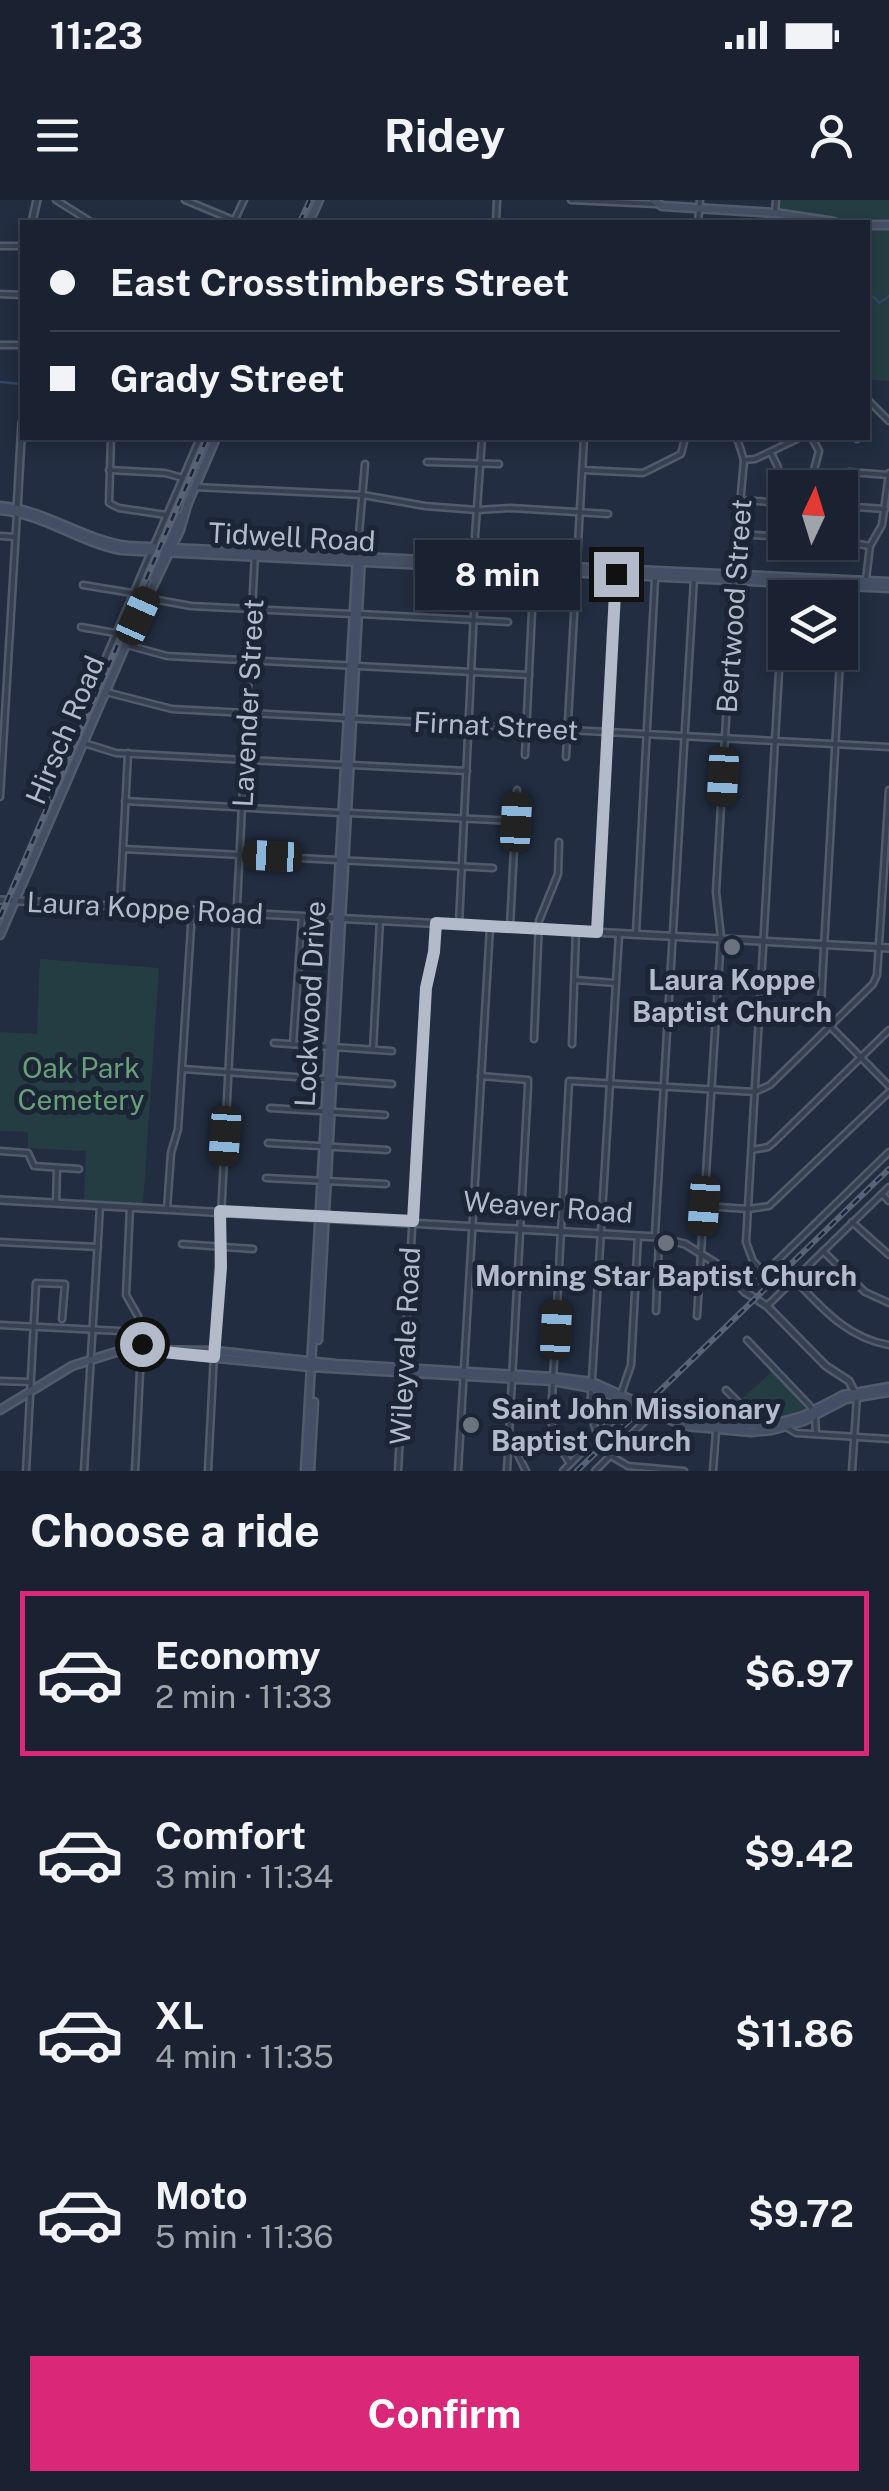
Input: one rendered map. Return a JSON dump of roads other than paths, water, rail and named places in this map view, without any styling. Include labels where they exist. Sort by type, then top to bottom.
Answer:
[{"type":"main road","points":[[654,203],[700,204],[821,220]]},
{"type":"main road","name":"Hirsch Road","points":[[0,934],[215,440]]},
{"type":"main road","name":"Tidwell Road","points":[[0,508],[17,510],[103,544],[150,550],[799,580]]},
{"type":"main road","name":"Lockwood Drive","points":[[308,1471],[359,560]]},
{"type":"main road","name":"Tidwell Road","points":[[858,584],[889,585]]},
{"type":"main road","points":[[0,1410],[72,1366],[91,1358],[142,1350],[553,1379],[592,1385],[664,1414],[716,1429]]},
{"type":"main road","points":[[592,1385],[685,1426],[751,1430],[786,1427],[856,1394],[889,1389]]},
{"type":"main road","points":[[856,1394],[889,1389]]},
{"type":"main road","points":[[751,1430],[814,1413]]},
{"type":"street","points":[[56,200],[88,220]]},
{"type":"street","points":[[185,200],[231,220]]},
{"type":"street","points":[[571,200],[654,203]]},
{"type":"street","points":[[775,213],[776,200]]},
{"type":"street","points":[[870,402],[889,420]]},
{"type":"street","points":[[0,797],[21,440]]},
{"type":"street","points":[[111,440],[108,500],[115,507],[166,514]]},
{"type":"street","points":[[100,670],[199,440]]},
{"type":"street","points":[[459,924],[482,440]]},
{"type":"street","points":[[566,757],[584,440]]},
{"type":"street","points":[[583,470],[643,473],[681,454],[684,440]]},
{"type":"street","name":"Bertwood Street","points":[[697,1316],[721,938],[716,892],[744,460],[737,440]]},
{"type":"street","points":[[744,460],[796,440]]},
{"type":"street","points":[[813,440],[819,451],[814,470]]},
{"type":"street","points":[[771,452],[778,466]]},
{"type":"street","points":[[428,462],[498,464]]},
{"type":"street","name":"Lockwood Drive","points":[[359,560],[365,464]]},
{"type":"street","points":[[109,470],[165,473],[183,478]]},
{"type":"street","points":[[858,472],[889,474],[882,524],[870,546],[866,584]]},
{"type":"street","points":[[194,488],[363,495],[477,510],[511,508],[608,514]]},
{"type":"street","points":[[740,500],[768,501]]},
{"type":"street","points":[[858,507],[885,509]]},
{"type":"street","name":"Lavender Street","points":[[208,1471],[256,533]]},
{"type":"street","points":[[739,534],[768,536]]},
{"type":"street","points":[[0,536],[16,537]]},
{"type":"street","points":[[858,544],[870,546]]},
{"type":"street","points":[[525,755],[534,568]]},
{"type":"street","points":[[597,932],[617,570]]},
{"type":"street","points":[[636,934],[656,572]]},
{"type":"street","points":[[656,1311],[694,574]]},
{"type":"street","points":[[764,1273],[748,1252],[748,1209],[784,579]]},
{"type":"street","points":[[83,585],[133,594]]},
{"type":"street","points":[[147,598],[180,605],[508,622]]},
{"type":"street","points":[[81,627],[116,634]]},
{"type":"street","points":[[126,645],[167,656],[529,675]]},
{"type":"street","points":[[704,1206],[769,1206],[889,1089],[830,1026],[821,1003],[840,670]]},
{"type":"street","name":"Firnat Street","points":[[106,692],[172,709],[889,747]]},
{"type":"street","points":[[84,743],[128,754],[467,771]]},
{"type":"street","points":[[120,907],[128,754]]},
{"type":"street","points":[[510,927],[518,790]]},
{"type":"street","points":[[570,1464],[554,1438],[550,1418],[569,1081],[755,1092],[770,1085],[874,984],[880,948],[889,790]]},
{"type":"street","points":[[125,801],[516,822]]},
{"type":"street","points":[[534,1039],[542,910],[558,874],[558,842]]},
{"type":"street","points":[[123,849],[494,868]]},
{"type":"street","name":"Laura Koppe Road","points":[[0,900],[889,948]]},
{"type":"street","points":[[167,1208],[182,1069],[192,911]]},
{"type":"street","points":[[293,1044],[302,917]]},
{"type":"street","points":[[373,1050],[380,920]]},
{"type":"street","name":"Wileyvale Road","points":[[398,1471],[426,988],[436,923]]},
{"type":"street","points":[[458,1471],[490,926]]},
{"type":"street","points":[[572,1044],[576,930]]},
{"type":"street","points":[[598,1437],[591,1422],[592,1385],[618,933]]},
{"type":"street","points":[[576,980],[616,983]]},
{"type":"street","points":[[752,1150],[768,1147],[889,1030]]},
{"type":"street","points":[[274,1043],[392,1051]]},
{"type":"street","points":[[182,1069],[392,1084]]},
{"type":"street","points":[[481,1076],[528,1080],[507,1471]]},
{"type":"street","points":[[270,1108],[385,1115]]},
{"type":"street","points":[[268,1142],[387,1150]]},
{"type":"street","points":[[0,1151],[28,1153],[32,1166],[79,1169]]},
{"type":"street","points":[[745,1292],[889,1152]]},
{"type":"street","points":[[56,1203],[58,1168]]},
{"type":"street","points":[[266,1178],[386,1184]]},
{"type":"street","points":[[767,1306],[889,1187]]},
{"type":"street","points":[[882,1194],[889,1201]]},
{"type":"street","name":"Weaver Road","points":[[0,1200],[657,1237],[701,1252],[745,1292],[767,1306],[856,1394]]},
{"type":"street","points":[[84,1471],[100,1205]]},
{"type":"street","points":[[130,1207],[126,1294],[142,1332],[135,1471]]},
{"type":"street","points":[[852,1222],[889,1256]]},
{"type":"street","points":[[621,1394],[631,1366],[638,1234]]},
{"type":"street","points":[[0,1242],[98,1247]]},
{"type":"street","points":[[182,1244],[254,1249]]},
{"type":"street","points":[[823,1251],[865,1292],[889,1303]]},
{"type":"street","points":[[794,1278],[844,1328],[889,1344]]},
{"type":"street","points":[[26,1471],[36,1283],[65,1284],[62,1318]]},
{"type":"street","points":[[0,1325],[142,1332]]},
{"type":"street","points":[[747,1340],[814,1413],[816,1434]]},
{"type":"street","points":[[0,1380],[31,1382]]},
{"type":"street","points":[[848,1382],[870,1389]]},
{"type":"street","points":[[726,1390],[745,1409],[751,1430]]},
{"type":"street","points":[[852,1471],[856,1394]]},
{"type":"street","points":[[563,1471],[629,1404]]},
{"type":"street","points":[[595,1471],[651,1414]]},
{"type":"street","points":[[796,1424],[798,1433]]},
{"type":"street","points":[[786,1427],[798,1433],[889,1439]]},
{"type":"street","points":[[714,1471],[716,1429]]},
{"type":"street","points":[[509,1437],[526,1471]]},
{"type":"street","points":[[612,1456],[628,1466],[684,1471]]},
{"type":"waterway","points":[[870,297],[879,303],[889,296]]},
{"type":"waterway","points":[[0,382],[20,384]]},
{"type":"railway","points":[[301,220],[310,200]]},
{"type":"railway","points":[[0,917],[206,440]]},
{"type":"railway","points":[[577,1471],[889,1169]]},
{"type":"place","name":"Laura Koppe Baptist Church","points":[[732,947]]},
{"type":"place","name":"Morning Star Baptist Church","points":[[666,1243]]},
{"type":"place","name":"Saint John Missionary Baptist Church","points":[[471,1425]]},
{"type":"park label","name":"Oak Park Cemetery","points":[[81,1084]]}]
